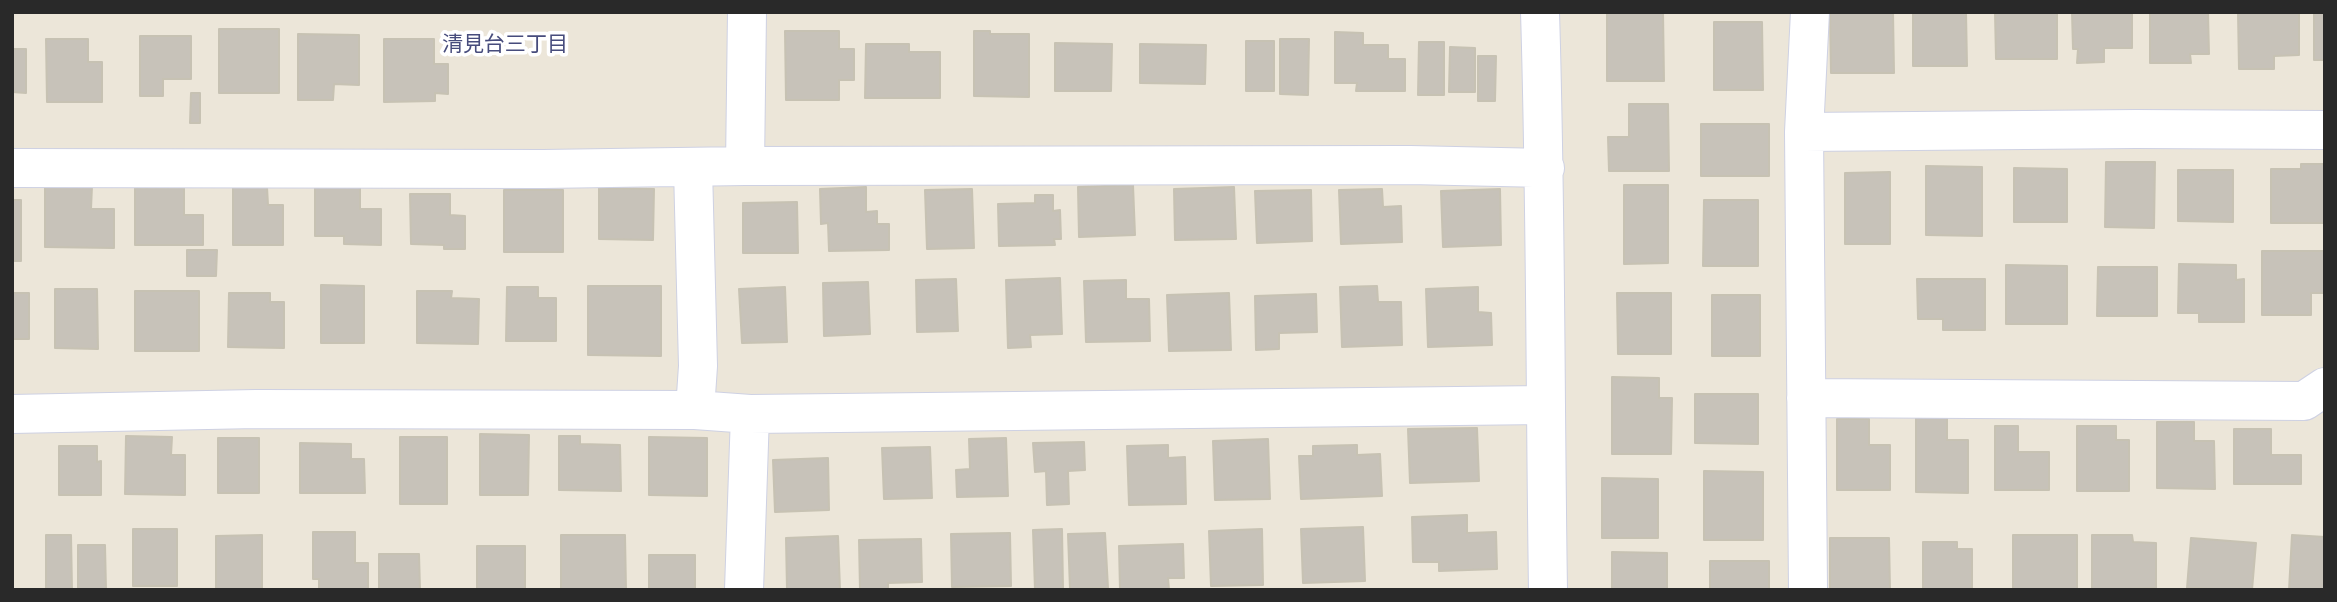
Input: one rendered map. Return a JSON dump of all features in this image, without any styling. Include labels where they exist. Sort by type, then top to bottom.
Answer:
[{"type":"street","points":[[745,166],[747,12]]},
{"type":"street","points":[[1541,12],[1545,168],[1548,590]]},
{"type":"street","points":[[1808,590],[1804,132],[1810,12]]},
{"type":"street","points":[[1804,132],[2325,130]]},
{"type":"street","points":[[12,168],[1410,165],[1545,168]]},
{"type":"street","points":[[692,168],[698,366],[695,410]]},
{"type":"street","points":[[1806,398],[2304,401],[2325,387]]},
{"type":"street","points":[[12,414],[256,409],[695,410],[750,414],[1545,405]]},
{"type":"street","points":[[744,590],[750,414]]},
{"type":"building","points":[[1607,12],[1663,12],[1664,81],[1607,81]]},
{"type":"building","points":[[1830,12],[1893,12],[1894,73],[1831,73]]},
{"type":"building","points":[[1913,12],[1966,12],[1967,66],[1913,66]]},
{"type":"building","points":[[1995,12],[2057,12],[2057,59],[1996,59]]},
{"type":"building","points":[[2072,12],[2132,12],[2132,48],[2104,48],[2104,62],[2077,63],[2078,49],[2073,49]]},
{"type":"building","points":[[2150,12],[2208,12],[2209,54],[2190,54],[2191,63],[2150,63]]},
{"type":"building","points":[[2238,12],[2299,12],[2299,55],[2274,56],[2274,69],[2239,69]]},
{"type":"building","points":[[2314,12],[2325,12],[2325,60],[2314,60]]},
{"type":"building","points":[[1714,22],[1762,22],[1763,90],[1714,90]]},
{"type":"building","points":[[219,29],[279,29],[279,93],[219,93]]},
{"type":"building","points":[[785,31],[839,31],[839,49],[854,49],[854,80],[839,80],[839,100],[786,100]]},
{"type":"building","points":[[974,31],[990,31],[990,34],[1029,34],[1029,97],[974,96]]},
{"type":"building","points":[[1335,32],[1363,33],[1363,45],[1388,45],[1388,59],[1405,59],[1405,91],[1356,91],[1357,83],[1335,83]]},
{"type":"building","points":[[298,34],[359,35],[359,85],[334,84],[333,100],[298,100]]},
{"type":"building","points":[[140,36],[191,36],[191,79],[163,79],[163,96],[140,96]]},
{"type":"building","points":[[46,39],[88,39],[88,62],[102,62],[102,102],[47,102]]},
{"type":"building","points":[[384,39],[434,39],[434,64],[448,64],[448,94],[435,93],[435,101],[384,102]]},
{"type":"building","points":[[1280,39],[1309,39],[1308,95],[1280,94]]},
{"type":"building","points":[[1246,41],[1274,41],[1274,91],[1246,91]]},
{"type":"building","points":[[1419,42],[1444,42],[1444,95],[1418,95]]},
{"type":"building","points":[[1055,43],[1112,44],[1111,91],[1055,91]]},
{"type":"building","points":[[866,44],[909,44],[909,52],[940,52],[940,98],[865,98]]},
{"type":"building","points":[[1140,44],[1206,45],[1205,84],[1140,83]]},
{"type":"building","points":[[1450,47],[1475,48],[1475,92],[1449,92]]},
{"type":"building","points":[[12,49],[26,49],[26,93],[12,92]]},
{"type":"building","points":[[1478,56],[1496,56],[1495,101],[1478,101]]},
{"type":"building","points":[[191,93],[200,93],[200,123],[190,123]]},
{"type":"building","points":[[1629,104],[1668,104],[1669,171],[1609,171],[1608,137],[1629,137]]},
{"type":"building","points":[[1701,124],[1769,124],[1769,176],[1701,176]]},
{"type":"building","points":[[2106,162],[2155,162],[2154,228],[2105,227]]},
{"type":"building","points":[[2301,164],[2325,164],[2325,223],[2271,223],[2271,169],[2301,169]]},
{"type":"building","points":[[1926,166],[1982,167],[1982,236],[1926,235]]},
{"type":"building","points":[[2014,168],[2067,169],[2067,222],[2014,222]]},
{"type":"building","points":[[2178,170],[2233,170],[2233,222],[2178,221]]},
{"type":"building","points":[[1890,172],[1890,244],[1845,244],[1845,173]]},
{"type":"building","points":[[315,184],[360,185],[360,209],[381,209],[381,245],[344,244],[344,236],[315,236]]},
{"type":"building","points":[[1133,185],[1135,235],[1079,237],[1078,187]]},
{"type":"building","points":[[1624,185],[1668,185],[1668,263],[1624,264]]},
{"type":"building","points":[[92,186],[91,209],[114,209],[114,248],[45,247],[45,187]]},
{"type":"building","points":[[233,187],[267,187],[268,205],[283,205],[283,245],[233,245]]},
{"type":"building","points":[[866,187],[866,212],[877,211],[877,224],[889,224],[889,250],[829,251],[828,223],[821,224],[820,189]]},
{"type":"building","points":[[1234,187],[1236,239],[1175,240],[1174,189]]},
{"type":"building","points":[[135,188],[184,188],[184,215],[203,215],[203,245],[135,245]]},
{"type":"building","points":[[599,188],[654,189],[653,240],[599,239]]},
{"type":"building","points":[[972,189],[974,248],[927,249],[925,190]]},
{"type":"building","points":[[1382,189],[1383,207],[1401,206],[1402,242],[1341,244],[1339,190]]},
{"type":"building","points":[[1500,189],[1501,245],[1443,247],[1441,191]]},
{"type":"building","points":[[504,190],[563,190],[563,252],[504,252]]},
{"type":"building","points":[[1311,190],[1312,241],[1257,243],[1255,191]]},
{"type":"building","points":[[410,194],[450,194],[450,215],[465,216],[465,249],[411,244]]},
{"type":"building","points":[[1035,195],[1053,195],[1053,211],[1060,210],[1061,239],[1054,239],[1055,245],[999,246],[998,204],[1035,203]]},
{"type":"building","points":[[12,200],[21,200],[21,261],[12,261]]},
{"type":"building","points":[[1704,200],[1758,200],[1758,266],[1703,266]]},
{"type":"building","points":[[797,202],[798,253],[743,253],[743,203]]},
{"type":"building","points":[[187,250],[217,250],[216,276],[187,276]]},
{"type":"building","points":[[2262,251],[2325,251],[2325,293],[2311,293],[2311,315],[2262,315]]},
{"type":"building","points":[[2179,264],[2236,265],[2236,280],[2244,279],[2244,322],[2199,322],[2199,313],[2178,313]]},
{"type":"building","points":[[2006,265],[2067,266],[2067,324],[2006,324]]},
{"type":"building","points":[[2098,267],[2157,267],[2157,316],[2097,316]]},
{"type":"building","points":[[1060,278],[1062,334],[1030,335],[1031,347],[1008,348],[1006,280]]},
{"type":"building","points":[[956,279],[958,331],[917,332],[916,280]]},
{"type":"building","points":[[1917,279],[1985,279],[1985,330],[1943,330],[1943,319],[1918,319]]},
{"type":"building","points":[[1126,280],[1126,299],[1149,299],[1150,341],[1086,342],[1084,281]]},
{"type":"building","points":[[868,282],[870,334],[824,336],[823,283]]},
{"type":"building","points":[[321,285],[364,286],[364,343],[321,343]]},
{"type":"building","points":[[588,286],[661,286],[661,356],[588,355]]},
{"type":"building","points":[[1377,286],[1378,302],[1401,302],[1402,345],[1342,347],[1340,287]]},
{"type":"building","points":[[507,287],[538,287],[538,298],[556,298],[556,341],[506,341]]},
{"type":"building","points":[[785,287],[787,342],[742,343],[739,289]]},
{"type":"building","points":[[1478,287],[1478,312],[1491,313],[1492,345],[1428,347],[1426,289]]},
{"type":"building","points":[[55,289],[97,289],[98,349],[55,348]]},
{"type":"building","points":[[135,291],[199,291],[199,351],[135,351]]},
{"type":"building","points":[[417,291],[452,291],[451,298],[479,299],[478,344],[417,343]]},
{"type":"building","points":[[12,293],[29,293],[29,339],[13,339],[13,351]]},
{"type":"building","points":[[229,293],[270,293],[270,302],[284,302],[284,348],[228,347]]},
{"type":"building","points":[[1229,293],[1231,350],[1169,351],[1167,295]]},
{"type":"building","points":[[1617,293],[1671,293],[1671,354],[1618,354]]},
{"type":"building","points":[[1316,294],[1317,332],[1279,333],[1279,349],[1256,350],[1255,296]]},
{"type":"building","points":[[1712,295],[1760,295],[1760,356],[1712,356]]},
{"type":"building","points":[[1612,377],[1659,378],[1659,398],[1672,398],[1671,454],[1612,454]]},
{"type":"building","points":[[1695,394],[1758,394],[1758,444],[1695,443]]},
{"type":"building","points":[[1916,416],[1947,417],[1947,440],[1968,440],[1968,493],[1916,492]]},
{"type":"building","points":[[1837,419],[1869,419],[1869,445],[1890,445],[1890,490],[1837,490]]},
{"type":"building","points":[[2157,422],[2194,422],[2194,441],[2214,441],[2215,489],[2157,488]]},
{"type":"building","points":[[1995,426],[2018,426],[2018,452],[2049,452],[2049,490],[1995,490]]},
{"type":"building","points":[[2077,426],[2116,426],[2116,440],[2129,440],[2129,491],[2077,491]]},
{"type":"building","points":[[1477,428],[1479,481],[1410,483],[1408,429]]},
{"type":"building","points":[[2234,429],[2271,429],[2271,455],[2301,455],[2301,484],[2234,484]]},
{"type":"building","points":[[480,434],[529,435],[528,495],[480,495]]},
{"type":"building","points":[[126,436],[172,437],[171,455],[185,455],[185,495],[125,494]]},
{"type":"building","points":[[559,436],[580,436],[580,444],[620,445],[621,491],[559,490]]},
{"type":"building","points":[[400,437],[447,437],[447,504],[400,504]]},
{"type":"building","points":[[649,437],[707,438],[707,496],[649,495]]},
{"type":"building","points":[[218,438],[259,438],[259,493],[218,493]]},
{"type":"building","points":[[1006,438],[1008,496],[957,497],[956,470],[970,469],[969,439]]},
{"type":"building","points":[[1268,439],[1270,499],[1215,500],[1213,441]]},
{"type":"building","points":[[1084,442],[1085,470],[1068,471],[1069,504],[1047,505],[1046,471],[1035,472],[1033,443]]},
{"type":"building","points":[[300,443],[351,444],[351,459],[364,459],[365,493],[300,493]]},
{"type":"building","points":[[1168,445],[1168,458],[1185,457],[1186,504],[1129,505],[1127,446]]},
{"type":"building","points":[[1357,445],[1357,455],[1380,454],[1382,496],[1301,499],[1299,456],[1313,456],[1313,446]]},
{"type":"building","points":[[59,446],[97,446],[97,462],[101,461],[101,495],[59,495]]},
{"type":"building","points":[[930,447],[932,498],[884,499],[882,448]]},
{"type":"building","points":[[828,458],[829,510],[775,512],[773,460]]},
{"type":"building","points":[[1704,471],[1763,472],[1763,540],[1704,540]]},
{"type":"building","points":[[1602,478],[1658,479],[1658,538],[1602,538]]},
{"type":"building","points":[[1467,515],[1467,533],[1496,532],[1497,569],[1439,571],[1439,562],[1413,562],[1412,517]]},
{"type":"building","points":[[1363,527],[1365,581],[1303,583],[1301,529]]},
{"type":"building","points":[[133,529],[177,529],[177,586],[133,586]]},
{"type":"building","points":[[1062,529],[1063,589],[1035,590],[1033,530]]},
{"type":"building","points":[[1262,529],[1263,585],[1211,586],[1209,531]]},
{"type":"building","points":[[313,532],[355,532],[355,563],[368,563],[368,590],[319,590],[319,579],[313,579]]},
{"type":"building","points":[[1010,533],[1011,586],[952,587],[951,534]]},
{"type":"building","points":[[1105,533],[1108,588],[1070,589],[1068,534]]},
{"type":"building","points":[[46,535],[71,535],[72,590],[46,590]]},
{"type":"building","points":[[262,535],[262,590],[216,590],[216,536]]},
{"type":"building","points":[[561,535],[625,535],[626,590],[561,590]]},
{"type":"building","points":[[2013,535],[2077,535],[2077,590],[2013,590]]},
{"type":"building","points":[[2092,535],[2132,535],[2133,542],[2156,543],[2156,588],[2092,590]]},
{"type":"building","points":[[2292,535],[2325,537],[2325,590],[2289,590]]},
{"type":"building","points":[[838,536],[840,590],[787,590],[786,538]]},
{"type":"building","points":[[1830,538],[1889,538],[1890,590],[1830,590]]},
{"type":"building","points":[[2191,538],[2256,543],[2252,590],[2187,588]]},
{"type":"building","points":[[921,539],[922,582],[888,583],[888,590],[860,590],[859,540]]},
{"type":"building","points":[[1923,542],[1957,542],[1957,549],[1972,549],[1972,590],[1923,590]]},
{"type":"building","points":[[1183,544],[1184,578],[1168,578],[1169,590],[1120,590],[1119,546]]},
{"type":"building","points":[[78,545],[105,545],[106,590],[78,590]]},
{"type":"building","points":[[477,546],[525,546],[525,590],[477,590]]},
{"type":"building","points":[[1612,552],[1667,553],[1667,590],[1612,590]]},
{"type":"building","points":[[379,554],[419,554],[420,590],[379,590]]},
{"type":"building","points":[[649,555],[695,555],[695,590],[649,590]]},
{"type":"building","points":[[1710,561],[1769,561],[1769,590],[1710,590]]},
{"type":"district","name":"清見台三丁目","points":[[505,46]]}]
